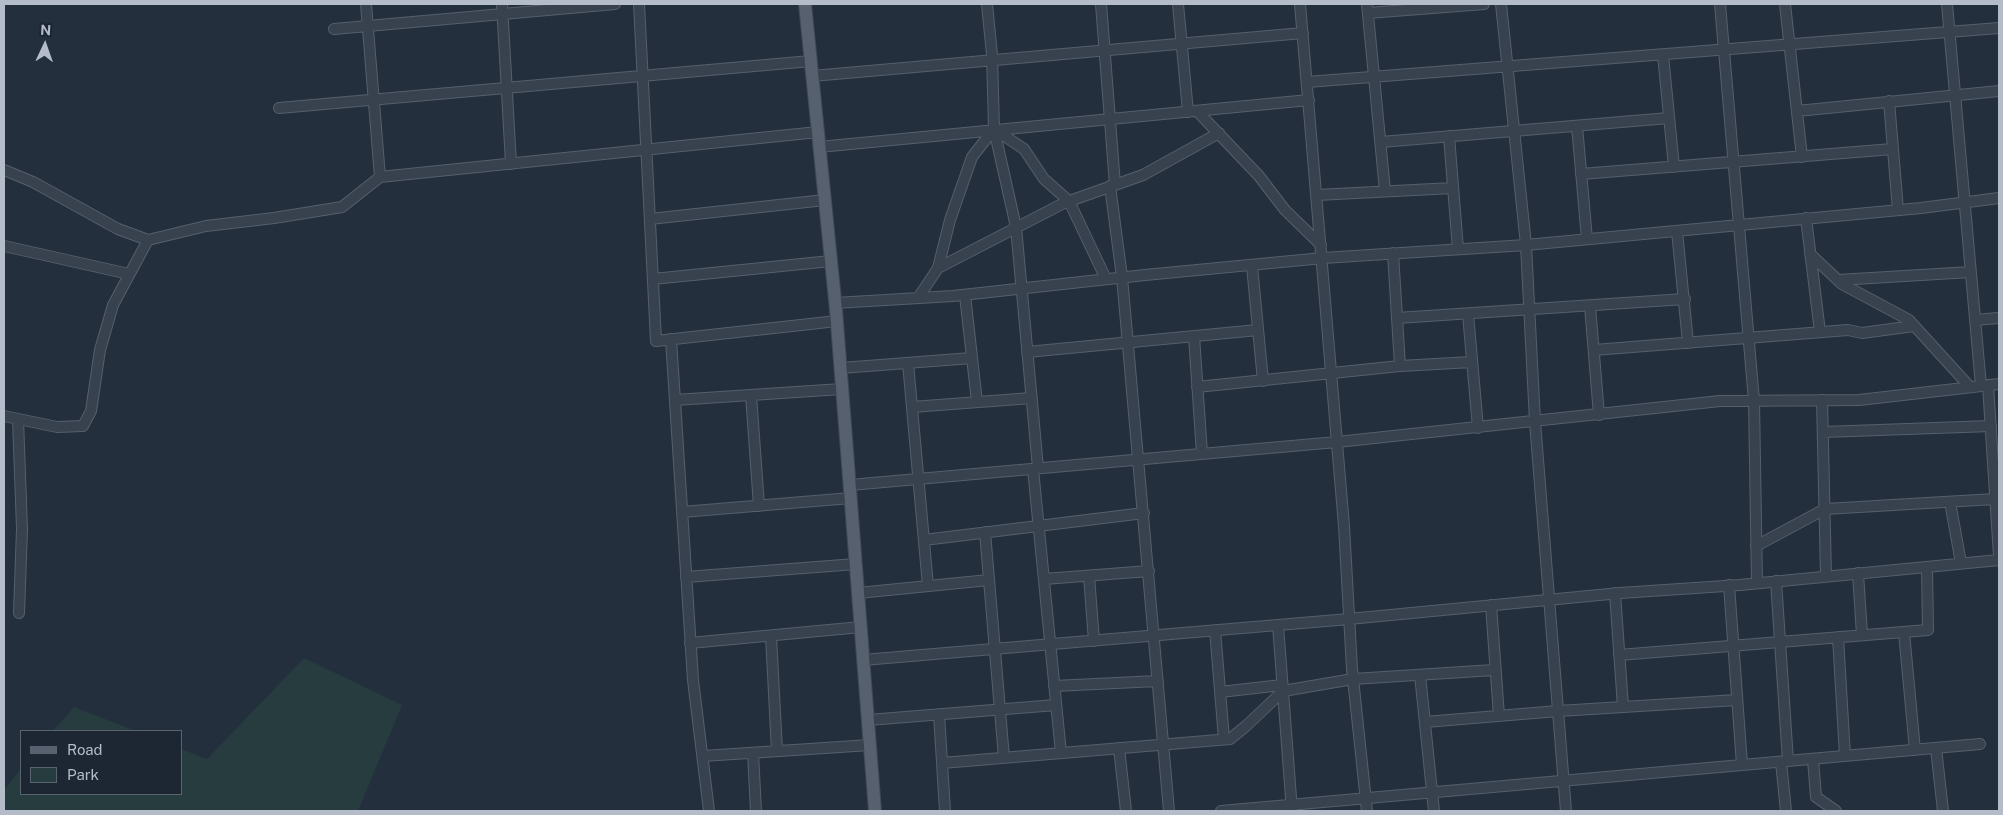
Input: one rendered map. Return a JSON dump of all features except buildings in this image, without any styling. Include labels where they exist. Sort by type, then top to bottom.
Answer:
[{"type":"main road","points":[[805,4],[837,321],[875,811]]},
{"type":"street","points":[[366,4],[380,177]]},
{"type":"street","points":[[334,29],[502,9],[615,4]]},
{"type":"street","points":[[639,4],[656,341],[837,321]]},
{"type":"street","points":[[987,4],[992,60],[994,129],[1016,228],[1022,288],[1032,398],[1039,526],[1061,753]]},
{"type":"street","points":[[1101,4],[1111,120],[1112,185],[1144,513],[1170,811]]},
{"type":"street","points":[[1178,4],[1181,44],[1192,112],[1219,134],[1260,176],[1285,210],[1321,245]]},
{"type":"street","points":[[1300,4],[1332,374],[1353,679],[1367,811]]},
{"type":"street","points":[[1385,191],[1368,8],[1484,4]]},
{"type":"street","points":[[1501,4],[1526,245],[1535,422],[1566,811]]},
{"type":"street","points":[[1720,4],[1754,401],[1757,583]]},
{"type":"street","points":[[1786,4],[1802,157]]},
{"type":"street","points":[[1947,4],[1980,386],[1995,424],[1999,556]]},
{"type":"street","points":[[502,9],[511,164]]},
{"type":"street","points":[[1307,82],[1999,28]]},
{"type":"street","points":[[812,76],[1302,33]]},
{"type":"street","points":[[1663,55],[1674,167]]},
{"type":"street","points":[[279,108],[811,61]]},
{"type":"street","points":[[1797,111],[1999,90]]},
{"type":"street","points":[[819,148],[994,129],[1111,120],[1308,100]]},
{"type":"street","points":[[1889,102],[1898,210]]},
{"type":"street","points":[[1380,142],[1669,118]]},
{"type":"street","points":[[1577,126],[1587,239]]},
{"type":"street","points":[[994,129],[1024,149],[1044,179],[1069,201],[1106,279]]},
{"type":"street","points":[[918,298],[938,268],[950,220],[972,157],[994,129]]},
{"type":"street","points":[[4,170],[33,182],[118,229],[148,240],[206,226],[342,207],[380,177],[818,132]]},
{"type":"street","points":[[938,268],[1069,201],[1143,175],[1219,134]]},
{"type":"street","points":[[1449,136],[1458,249]]},
{"type":"street","points":[[1581,174],[1893,149]]},
{"type":"street","points":[[1317,195],[1453,188]]},
{"type":"street","points":[[835,303],[965,295],[1122,277],[1322,258],[1526,245],[1898,210],[1999,198]]},
{"type":"street","points":[[650,219],[825,200]]},
{"type":"street","points":[[1806,218],[1820,332]]},
{"type":"street","points":[[1677,230],[1688,343]]},
{"type":"street","points":[[4,416],[57,427],[83,426],[91,410],[100,350],[113,305],[148,240]]},
{"type":"street","points":[[4,246],[130,274]]},
{"type":"street","points":[[1393,253],[1400,366]]},
{"type":"street","points":[[1810,254],[1842,284],[1909,320],[1980,386]]},
{"type":"street","points":[[653,279],[831,260]]},
{"type":"street","points":[[1252,266],[1263,381]]},
{"type":"street","points":[[1838,280],[1971,272]]},
{"type":"street","points":[[965,295],[977,402]]},
{"type":"street","points":[[1397,318],[1685,299]]},
{"type":"street","points":[[1590,306],[1599,415]]},
{"type":"street","points":[[1468,314],[1478,428]]},
{"type":"street","points":[[1975,320],[1999,318]]},
{"type":"street","points":[[1594,350],[1848,330],[1862,333],[1914,326]]},
{"type":"street","points":[[1028,352],[1258,330]]},
{"type":"street","points":[[1194,336],[1202,454]]},
{"type":"street","points":[[671,339],[690,643],[709,811]]},
{"type":"street","points":[[841,368],[972,358]]},
{"type":"street","points":[[1197,387],[1400,366],[1472,362]]},
{"type":"street","points":[[908,363],[928,586]]},
{"type":"street","points":[[850,485],[1337,442],[1720,401],[1858,400],[1999,384]]},
{"type":"street","points":[[675,400],[842,389]]},
{"type":"street","points":[[751,395],[760,506]]},
{"type":"street","points":[[912,407],[1032,398]]},
{"type":"street","points":[[1822,400],[1826,576]]},
{"type":"street","points":[[18,419],[22,529],[19,613]]},
{"type":"street","points":[[1823,432],[1995,424]]},
{"type":"street","points":[[682,512],[851,498]]},
{"type":"street","points":[[1756,546],[1825,509],[1996,499]]},
{"type":"street","points":[[1950,502],[1961,563]]},
{"type":"street","points":[[924,540],[1144,513]]},
{"type":"street","points":[[985,532],[1004,758]]},
{"type":"street","points":[[864,660],[1349,619],[1615,593],[1757,583],[1999,560]]},
{"type":"street","points":[[686,577],[856,564]]},
{"type":"street","points":[[1619,655],[1928,630],[1927,567]]},
{"type":"street","points":[[1044,579],[1149,571]]},
{"type":"street","points":[[1858,573],[1862,635]]},
{"type":"street","points":[[1089,576],[1094,641]]},
{"type":"street","points":[[858,592],[989,580]]},
{"type":"street","points":[[1776,581],[1786,811]]},
{"type":"street","points":[[1729,585],[1742,765]]},
{"type":"street","points":[[1615,593],[1623,707]]},
{"type":"street","points":[[1491,605],[1494,670],[1499,716]]},
{"type":"street","points":[[1278,625],[1291,808]]},
{"type":"street","points":[[690,643],[861,627]]},
{"type":"street","points":[[1215,630],[1224,739]]},
{"type":"street","points":[[1904,632],[1915,750]]},
{"type":"street","points":[[771,636],[777,751]]},
{"type":"street","points":[[1838,637],[1845,756]]},
{"type":"street","points":[[1220,692],[1282,688],[1353,679],[1494,670]]},
{"type":"street","points":[[1420,675],[1434,811]]},
{"type":"street","points":[[1054,686],[1158,680]]},
{"type":"street","points":[[942,763],[1230,739],[1246,726],[1282,688]]},
{"type":"street","points":[[1425,722],[1558,710],[1737,700]]},
{"type":"street","points":[[868,720],[1056,705]]},
{"type":"street","points":[[939,714],[945,811]]},
{"type":"street","points":[[1221,811],[1291,808],[1366,798],[1980,744]]},
{"type":"street","points":[[703,756],[870,745]]},
{"type":"street","points":[[1120,748],[1126,811]]},
{"type":"street","points":[[1936,748],[1943,811]]},
{"type":"street","points":[[754,753],[756,811]]},
{"type":"street","points":[[1813,759],[1816,797],[1836,811]]},
{"type":"green space","points":[[304,658],[402,705],[358,811],[4,811],[4,790],[20,770],[20,795],[182,795],[182,749],[207,759]]},
{"type":"green space","points":[[74,707],[133,730],[54,730]]}]
